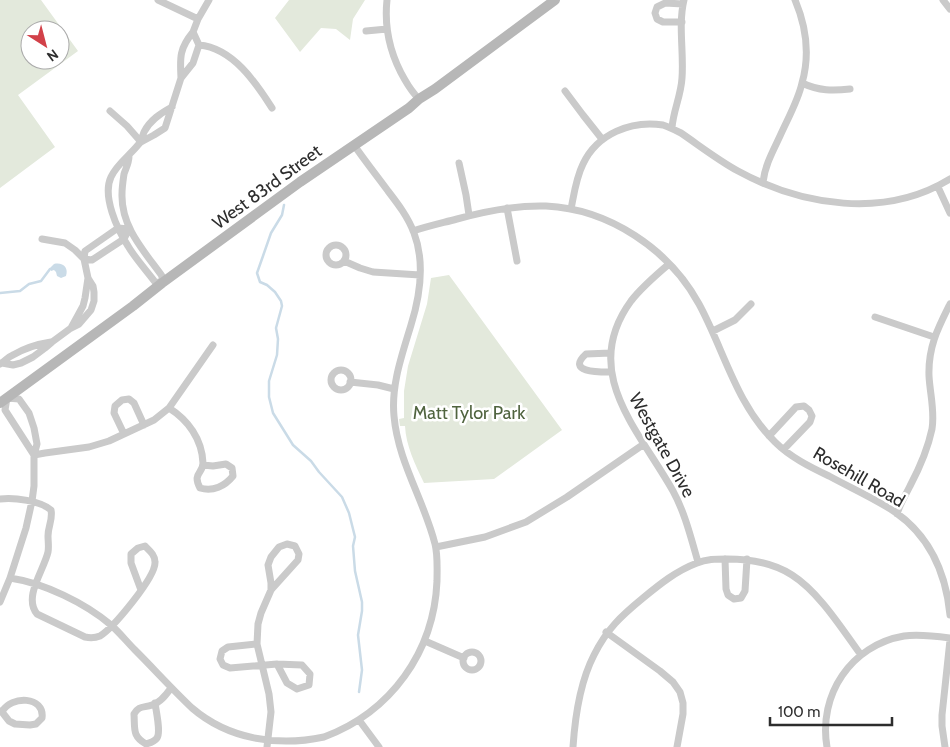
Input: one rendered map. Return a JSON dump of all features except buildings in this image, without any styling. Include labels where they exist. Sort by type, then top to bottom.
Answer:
[{"type":"street","points":[[158,0],[198,18]]},
{"type":"street","points":[[141,142],[165,128],[181,78],[181,52],[209,0]]},
{"type":"street","points":[[387,0],[387,29],[393,54],[400,70],[419,99]]},
{"type":"street","name":"West 83rd Street","points":[[4,401],[133,306],[162,282],[300,182],[409,108],[555,0]]},
{"type":"street","points":[[763,182],[764,169],[798,97],[805,71],[805,34],[802,17],[795,0]]},
{"type":"street","points":[[942,0],[950,9]]},
{"type":"street","points":[[672,128],[682,80],[682,22],[682,12],[684,2],[665,3],[657,6],[655,13],[658,19],[663,22],[682,22]]},
{"type":"street","points":[[366,31],[387,29]]},
{"type":"street","points":[[193,32],[200,44],[228,56],[242,67],[272,108]]},
{"type":"street","points":[[181,78],[193,63],[200,44]]},
{"type":"street","points":[[802,83],[812,88],[823,90],[850,89]]},
{"type":"street","points":[[565,91],[602,139]]},
{"type":"street","points":[[129,156],[122,194],[125,219],[129,230],[162,276],[162,282],[155,282],[128,246],[118,228],[111,208],[109,193],[110,179],[119,164],[141,142],[151,121],[172,107]]},
{"type":"street","points":[[110,111],[141,142]]},
{"type":"street","points":[[571,209],[582,164],[589,153],[602,139],[615,131],[640,124],[672,128],[740,171],[783,191],[807,198],[851,204],[894,201],[938,187],[950,179]]},
{"type":"street","points":[[10,578],[36,585],[78,603],[112,626],[171,688],[203,717],[219,728],[237,736],[267,745],[313,740],[337,732],[373,710],[395,688],[425,641],[434,609],[436,591],[436,547],[424,508],[412,483],[401,452],[394,415],[394,389],[418,298],[420,254],[413,231],[404,213],[354,145]]},
{"type":"street","points":[[459,163],[469,215]]},
{"type":"street","points":[[938,187],[950,213]]},
{"type":"street","name":"Rosehill Road","points":[[413,231],[469,215],[507,208],[536,206],[571,209],[606,220],[622,227],[646,243],[688,286],[713,331],[742,398],[760,426],[793,457],[881,503],[914,529],[926,543],[943,577],[948,595],[950,615]]},
{"type":"street","points":[[507,208],[517,261]]},
{"type":"street","points":[[1,363],[13,365],[33,357],[71,328],[83,306],[88,278],[84,260],[85,251],[118,228],[129,230]]},
{"type":"street","points":[[42,239],[65,243],[84,260],[92,260],[124,239],[129,230]]},
{"type":"street","points":[[344,261],[373,272],[420,275]]},
{"type":"street","name":"Westgate Drive","points":[[668,264],[632,299],[626,309],[616,330],[611,353],[611,372],[619,400],[674,492],[682,510],[698,562]]},
{"type":"street","points":[[713,331],[735,320],[750,304]]},
{"type":"street","points":[[897,514],[901,502],[919,468],[931,431],[933,406],[929,365],[931,347],[950,304]]},
{"type":"street","points":[[875,317],[934,337]]},
{"type":"street","points":[[1,363],[27,348],[52,342]]},
{"type":"street","points":[[34,455],[89,447],[109,441],[154,420],[169,408],[213,346]]},
{"type":"street","points":[[611,353],[586,354],[580,364],[588,371],[611,372]]},
{"type":"street","points":[[350,382],[394,389]]},
{"type":"street","points":[[0,602],[26,528],[34,486],[34,455],[37,444],[29,413],[19,399],[4,401],[5,410],[34,455]]},
{"type":"street","points":[[124,434],[114,413],[115,406],[122,400],[129,399],[134,402],[144,425]]},
{"type":"street","name":"Rosehill Road","points":[[769,436],[796,407],[804,406],[809,410],[812,416],[810,422],[784,449]]},
{"type":"street","points":[[169,408],[186,420],[198,439],[203,464],[197,476],[200,488],[208,490],[217,487],[228,483],[233,476],[232,468],[226,464],[213,466],[203,464]]},
{"type":"street","points":[[436,547],[485,537],[526,522],[567,497],[644,444]]},
{"type":"street","points":[[0,499],[32,501],[52,510],[53,517],[49,527],[48,552],[32,595],[33,609],[37,614],[85,637],[98,637],[112,626],[148,582],[155,568],[155,560],[151,551],[145,546],[138,548],[131,554],[131,563],[141,590]]},
{"type":"street","points":[[267,745],[270,712],[269,694],[257,644],[258,624],[271,590],[298,560],[299,554],[295,546],[287,544],[279,548],[272,557],[268,565],[271,590]]},
{"type":"street","points":[[726,559],[726,589],[728,594],[734,599],[741,598],[745,591],[747,559]]},
{"type":"street","points":[[573,747],[585,677],[593,656],[606,632],[623,614],[662,582],[698,562],[747,559],[781,569],[804,584],[818,598],[861,655]]},
{"type":"street","points":[[606,632],[660,671],[673,682],[680,692],[684,714],[677,747]]},
{"type":"street","points":[[827,747],[825,735],[828,706],[838,680],[861,655],[880,643],[912,635],[932,636],[950,643],[942,715],[945,747]]},
{"type":"street","points":[[425,641],[464,658]]},
{"type":"street","points":[[257,644],[228,647],[222,651],[220,659],[223,665],[230,668],[276,664],[302,665],[310,674],[309,685],[297,690],[288,684],[276,664]]},
{"type":"street","points":[[155,704],[159,732],[157,738],[146,744],[136,736],[135,711],[143,706],[155,704],[166,696],[171,688]]},
{"type":"street","points":[[19,700],[34,702],[43,712],[42,718],[36,724],[30,725],[15,724],[9,721],[1,712],[5,706],[19,700]]},
{"type":"street","points":[[359,720],[379,747]]},
{"type":"green space","points":[[0,0],[41,0],[56,20],[20,20],[20,70],[52,70],[18,95],[55,147],[0,188]]},
{"type":"green space","points":[[289,0],[365,0],[353,19],[350,40],[336,29],[321,28],[300,52],[275,18]]},
{"type":"green space","points":[[70,40],[78,51],[70,57]]},
{"type":"green space","name":"Matt Tylor Park","points":[[449,275],[562,430],[494,479],[424,483],[409,448],[405,426],[400,426],[399,419],[404,418],[404,391],[408,366],[427,304],[431,278]]},
{"type":"water","points":[[54,264],[64,266],[67,270],[66,276],[61,278],[57,276],[54,270],[51,271],[50,268]]},
{"type":"waterway","points":[[284,205],[282,215],[271,233],[257,273],[260,282],[275,292],[282,306],[276,328],[278,339],[277,355],[269,381],[269,397],[273,413],[293,445],[311,461],[342,497],[349,513],[355,537],[353,546],[355,571],[362,602],[358,635],[362,670],[359,692]]},
{"type":"waterway","points":[[0,293],[20,291],[29,284],[41,281],[50,269]]}]
